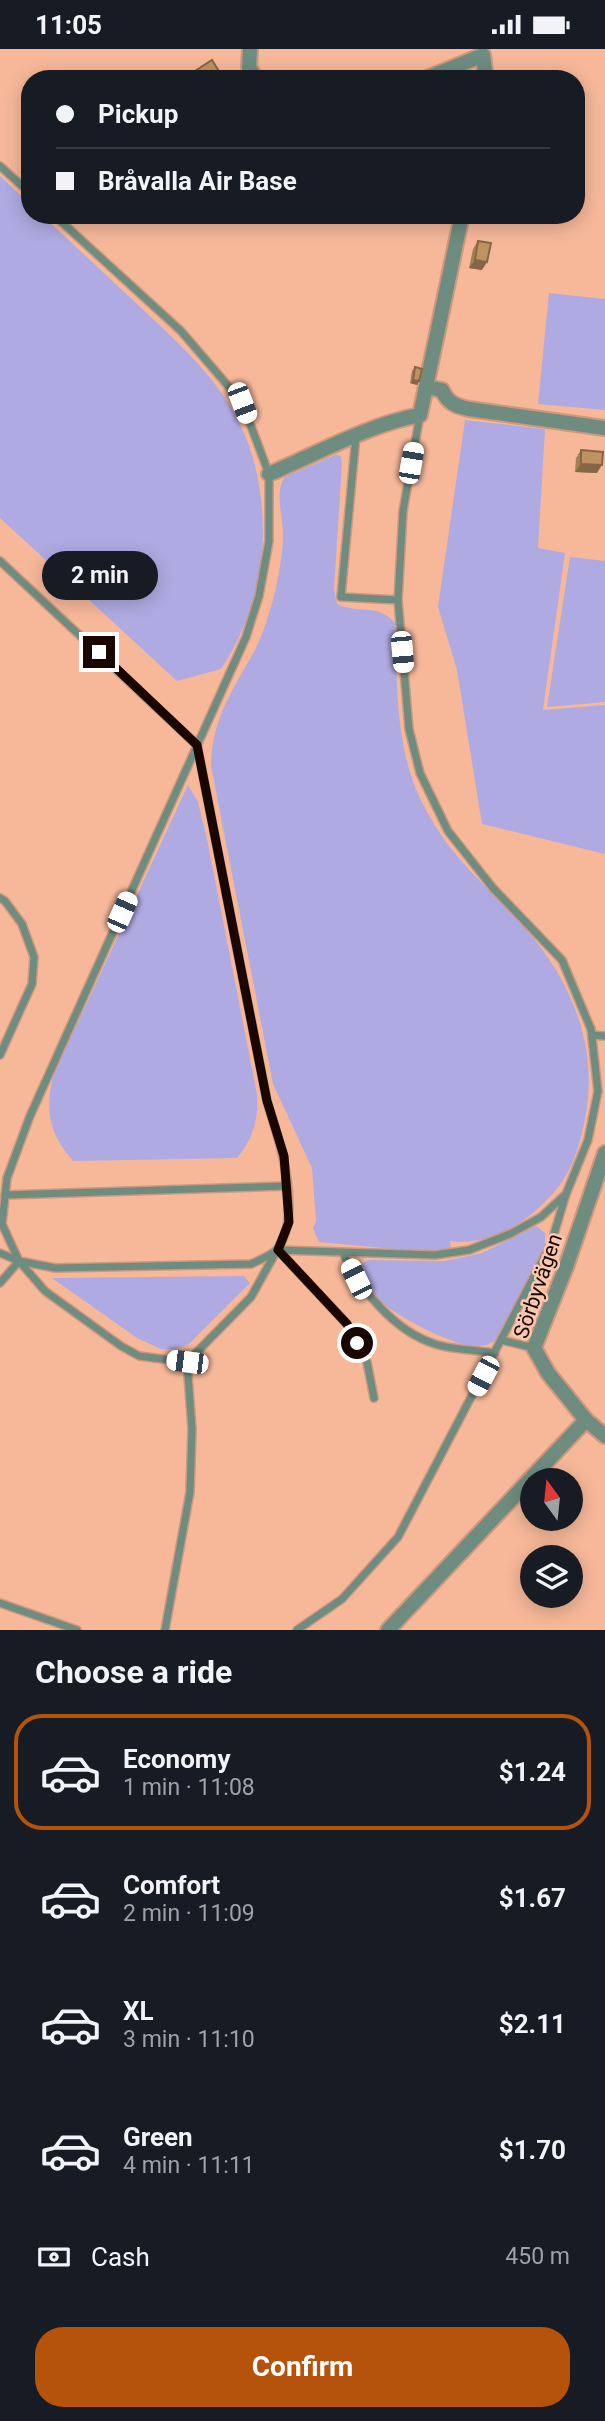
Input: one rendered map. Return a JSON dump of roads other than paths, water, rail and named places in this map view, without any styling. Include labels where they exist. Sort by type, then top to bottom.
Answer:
[{"type":"street","points":[[250,49],[251,70]]},
{"type":"street","points":[[444,70],[484,51],[485,70]]},
{"type":"street","points":[[269,474],[356,436],[420,415],[460,224]]},
{"type":"street","points":[[427,387],[442,390],[446,399],[455,406],[605,428]]},
{"type":"street","name":"Sörbyvägen","points":[[605,1153],[566,1267],[534,1348],[582,1424],[605,1436]]},
{"type":"street","points":[[388,1630],[582,1424]]},
{"type":"lane","points":[[0,166],[21,185]]},
{"type":"lane","points":[[64,224],[181,331],[242,403],[269,474],[269,541],[259,596],[246,637],[30,1116],[7,1178],[1,1224],[19,1261],[45,1290],[121,1346],[139,1356],[187,1362]]},
{"type":"lane","points":[[297,1630],[342,1599],[398,1537],[551,1244],[566,1194],[588,1140],[598,1091],[591,1028],[562,960],[493,888],[449,831],[420,773],[409,729],[398,600],[403,511],[420,415]]},
{"type":"lane","points":[[356,436],[341,597],[398,600]]},
{"type":"lane","points":[[0,561],[197,745],[267,1101],[284,1156],[289,1222],[278,1250],[251,1297],[187,1362],[192,1429],[190,1492],[164,1630]]},
{"type":"lane","points":[[0,898],[22,924],[34,957],[32,984],[0,1055]]},
{"type":"lane","points":[[592,1035],[605,1036]]},
{"type":"lane","points":[[5,1195],[287,1186]]},
{"type":"lane","points":[[0,1253],[19,1261],[55,1268],[251,1264],[278,1250],[435,1255],[469,1250],[510,1234],[541,1217],[566,1194]]},
{"type":"lane","points":[[278,1250],[347,1324],[367,1362],[374,1398]]},
{"type":"lane","points":[[343,1253],[356,1279],[395,1322],[434,1344],[495,1353]]},
{"type":"lane","points":[[0,1283],[19,1261]]},
{"type":"lane","points":[[501,1341],[534,1348]]},
{"type":"lane","points":[[0,1603],[77,1630]]}]
